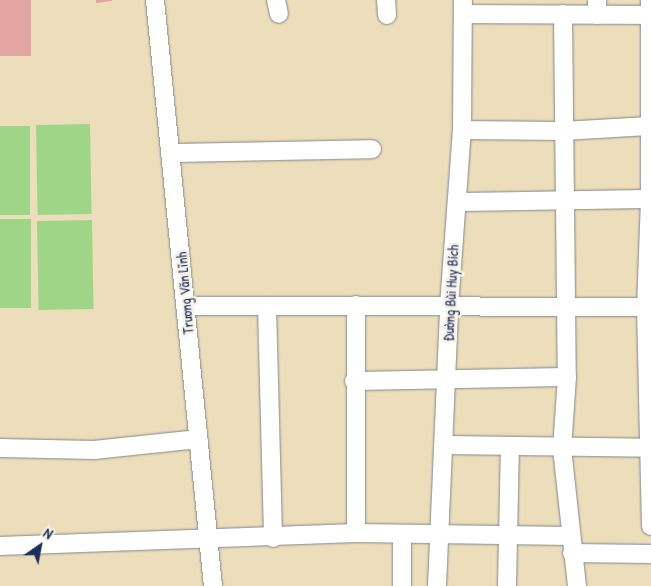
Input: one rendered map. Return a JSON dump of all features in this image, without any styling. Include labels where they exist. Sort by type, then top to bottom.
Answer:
[{"type":"street","name":"Trương Văn Lĩnh","points":[[155,0],[172,153],[213,586]]},
{"type":"street","points":[[463,7],[563,14],[597,8],[650,7],[649,448],[651,526]]},
{"type":"street","name":"Đường Bùi Huy Bích","points":[[438,586],[438,535],[448,377],[449,306],[462,130],[463,7]]},
{"type":"street","points":[[563,14],[567,377],[562,448],[577,586]]},
{"type":"street","points":[[462,130],[563,131],[649,126]]},
{"type":"street","points":[[172,153],[372,149]]},
{"type":"street","points":[[457,202],[651,199]]},
{"type":"street","points":[[186,306],[356,304],[649,307]]},
{"type":"street","points":[[356,304],[354,381],[356,534]]},
{"type":"street","points":[[267,306],[273,538]]},
{"type":"street","points":[[354,381],[448,377],[567,377]]},
{"type":"street","points":[[0,448],[94,450],[198,439]]},
{"type":"street","points":[[444,445],[649,448]]},
{"type":"street","points":[[507,586],[510,447]]},
{"type":"street","points":[[0,546],[356,534],[438,535],[507,537],[651,554]]},
{"type":"street","points":[[402,535],[402,586]]},
{"type":"green space","points":[[90,124],[92,214],[38,215],[36,125]]},
{"type":"green space","points":[[0,126],[30,126],[30,215],[0,215]]},
{"type":"green space","points":[[0,219],[31,219],[31,308],[0,308]]},
{"type":"green space","points":[[92,220],[94,309],[39,310],[37,221]]},
{"type":"building","points":[[0,0],[31,0],[31,56],[0,56]]},
{"type":"building","points":[[96,0],[112,0],[112,1],[96,3]]}]
